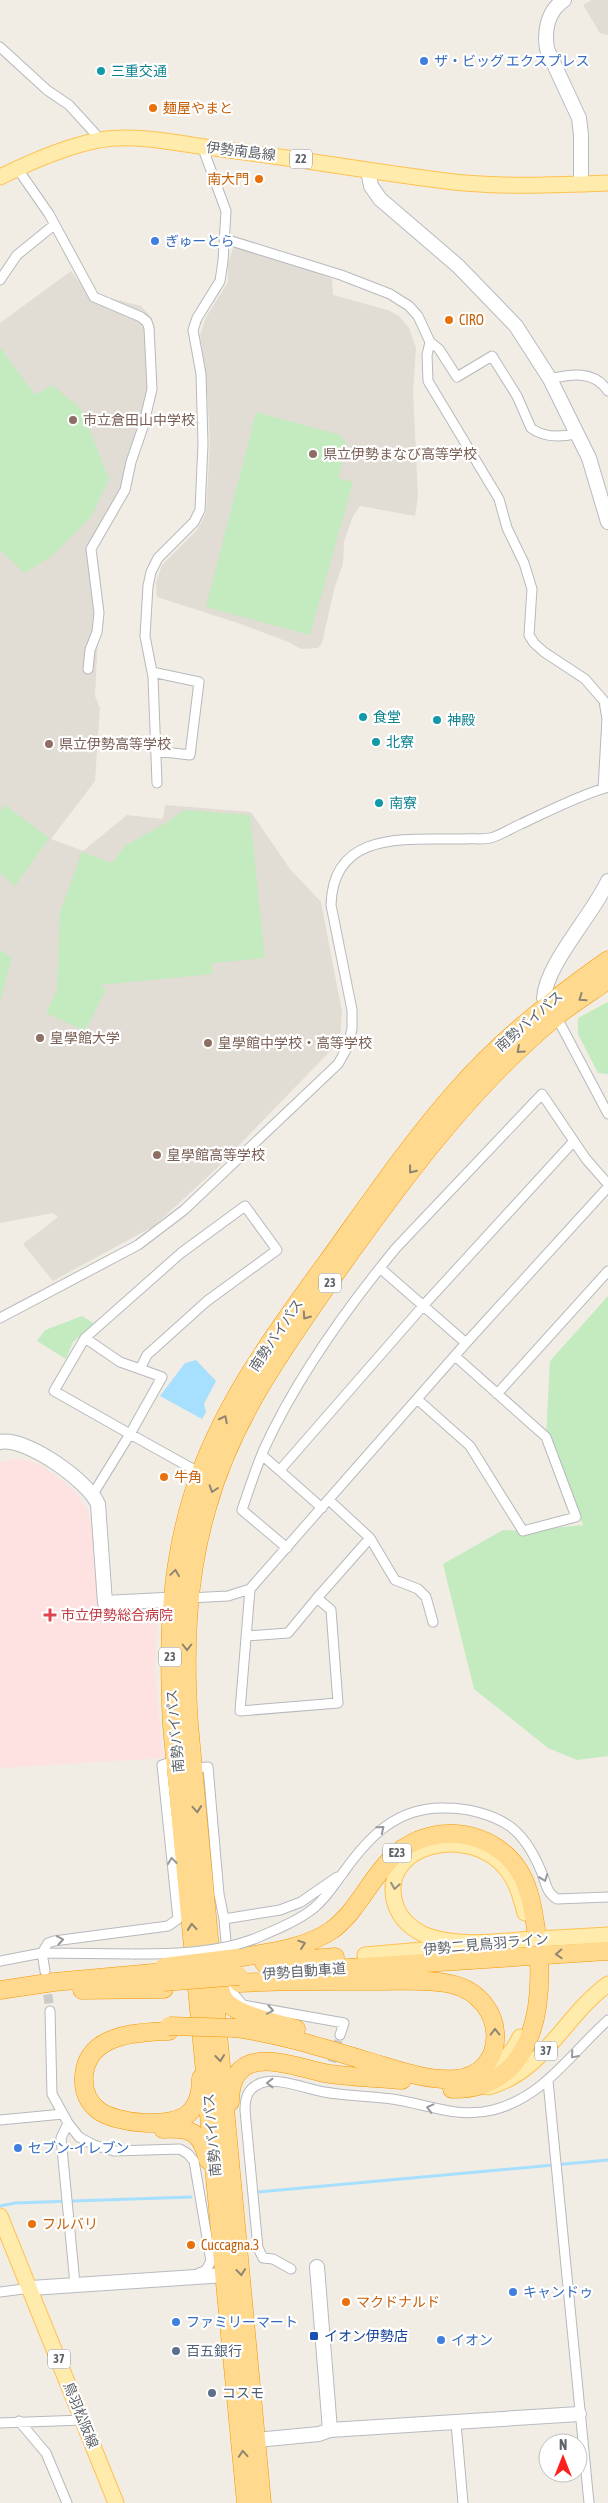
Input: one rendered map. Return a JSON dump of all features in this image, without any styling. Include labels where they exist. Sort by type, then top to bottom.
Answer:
[{"type":"highway","name":"南勢バイパス","points":[[246,2503],[195,1951],[170,1763],[172,1726],[170,1688],[186,1523],[200,1473],[219,1430],[254,1364],[381,1187],[458,1089],[496,1050],[551,1010],[608,960]]},
{"type":"highway","name":"南勢バイパス","points":[[262,2503],[206,1923],[201,1767],[186,1689],[180,1599],[218,1472],[247,1407],[276,1360],[365,1233],[449,1124],[503,1066],[551,1010],[608,980]]},
{"type":"highway","name":"E23","points":[[238,1971],[299,1946],[332,1929],[350,1913],[396,1855],[417,1840],[439,1834],[471,1836],[489,1842],[504,1853],[517,1867],[526,1884],[537,1932]]},
{"type":"highway","points":[[206,1923],[221,1992],[224,1999],[233,2007],[250,2015],[357,2048],[408,2077]]},
{"type":"highway","points":[[169,2028],[128,2034],[111,2040],[98,2048],[86,2065],[83,2080],[86,2094],[92,2105],[104,2114],[119,2121],[136,2123],[180,2119],[190,2112],[198,2099],[200,2074],[193,1988],[195,1951]]},
{"type":"highway","name":"伊勢自動車道","points":[[238,1971],[608,1951]]},
{"type":"highway","name":"伊勢自動車道","points":[[238,1971],[365,1955]]},
{"type":"highway","points":[[234,2201],[230,2093],[234,2078],[244,2067],[265,2062],[329,2074],[438,2079],[478,2086],[499,2077],[516,2062],[523,2052],[536,2013],[535,1961]]},
{"type":"highway","name":"E23","points":[[0,2001],[164,1978],[238,1971],[421,1982],[460,1987],[484,2003],[494,2019],[496,2032],[492,2052],[484,2065],[462,2084]]},
{"type":"highway","name":"E23","points":[[0,1990],[109,1977],[164,1978]]},
{"type":"highway","points":[[220,2215],[206,2150],[193,2132],[181,2128],[140,2130],[114,2127],[92,2115],[78,2096],[75,2080],[78,2063],[91,2044],[107,2034],[124,2029],[169,2028],[234,2031],[286,2044],[349,2065],[408,2077]]},
{"type":"main road","name":"伊勢南島線","points":[[0,177],[59,151],[101,140],[155,141],[202,146],[296,158],[368,171],[441,181],[494,185],[608,183]]},
{"type":"main road","points":[[446,1843],[475,1847],[494,1856],[513,1877],[537,1932],[458,1941],[424,1934],[408,1925],[397,1910],[393,1894],[398,1872],[413,1855],[429,1846],[446,1843]]},
{"type":"main road","name":"伊勢二見鳥羽ライン","points":[[365,1955],[537,1932],[608,1935]]},
{"type":"main road","name":"37","points":[[462,2084],[498,2085],[528,2068],[586,2004],[608,1984]]},
{"type":"main road","name":"鳥羽松阪線","points":[[0,2217],[31,2288],[116,2503]]},
{"type":"street","points":[[564,0],[550,17],[546,42],[547,49],[574,103],[579,118],[581,184]]},
{"type":"street","points":[[0,47],[47,90],[69,105],[101,140]]},
{"type":"street","points":[[157,783],[152,672],[145,636],[151,572],[165,550],[194,522],[200,510],[203,444],[201,374],[193,330],[197,318],[220,281],[225,239],[224,204],[202,146]]},
{"type":"street","points":[[17,168],[54,225],[94,297],[142,317],[150,328],[152,389],[143,427],[131,462],[125,490],[90,549],[99,613],[97,632],[90,650],[88,669]]},
{"type":"street","points":[[368,171],[371,186],[380,199],[458,266],[497,303],[526,340],[550,379],[575,434],[589,458],[608,522]]},
{"type":"street","points":[[0,280],[17,255],[54,225]]},
{"type":"street","points":[[225,239],[341,275],[390,294],[415,312],[430,342],[439,349],[457,377],[492,356],[517,396],[532,428],[550,436],[562,437],[575,434]]},
{"type":"street","points":[[0,1318],[138,1245],[184,1210],[338,1064],[347,1048],[352,1029],[352,1010],[331,905],[331,892],[335,878],[350,856],[370,845],[391,840],[490,838],[577,798],[605,788],[607,719],[604,701],[585,679],[544,652],[534,643],[529,635],[532,589],[524,563],[508,528],[499,499],[428,381],[426,374],[430,342]]},
{"type":"street","points":[[550,379],[579,374],[598,380],[608,391]]},
{"type":"street","points":[[152,672],[199,682],[190,755],[156,751]]},
{"type":"street","points":[[608,882],[588,917],[548,976],[544,991],[551,1010],[608,1114]]},
{"type":"street","points":[[0,1442],[10,1440],[69,1471],[93,1494],[98,1504],[105,1603],[228,1596],[250,1589],[322,1508],[466,1343],[608,1186],[594,1170],[542,1094],[380,1268],[303,1378],[262,1455],[242,1510],[286,1548]]},
{"type":"street","points":[[280,1470],[423,1306],[574,1141]]},
{"type":"street","points":[[140,1369],[147,1355],[207,1301],[277,1250],[245,1206],[181,1253],[85,1338],[54,1391],[200,1473]]},
{"type":"street","points":[[380,1268],[466,1343]]},
{"type":"street","points":[[497,1394],[608,1271]]},
{"type":"street","points":[[85,1338],[120,1362],[162,1378],[93,1494]]},
{"type":"street","points":[[417,1399],[470,1446],[523,1531],[576,1517],[546,1437],[455,1356]]},
{"type":"street","points":[[262,1455],[322,1508]]},
{"type":"street","points":[[329,1500],[370,1538],[395,1580],[418,1589],[426,1597],[433,1622]]},
{"type":"street","points":[[246,1636],[288,1633],[370,1538]]},
{"type":"street","points":[[250,1589],[240,1711],[338,1703],[331,1610],[317,1598]]},
{"type":"street","points":[[45,1970],[42,1952],[48,1943],[54,1940],[168,1926],[178,1919],[170,1763]]},
{"type":"street","points":[[201,1767],[224,1919],[231,1991],[243,2005],[344,2023],[340,2035]]},
{"type":"street","points":[[0,1961],[42,1952],[168,1954],[237,1945],[254,1939],[302,1917],[325,1897],[371,1837],[398,1817],[426,1809],[452,1808],[479,1813],[508,1825],[527,1845],[541,1871],[550,1895],[557,1899],[608,1896]]},
{"type":"street","points":[[224,1919],[280,1910],[301,1902],[343,1873]]},
{"type":"street","points":[[50,2011],[51,2088],[54,2101],[79,2137],[104,2149],[130,2151],[180,2148],[191,2157],[196,2167],[211,2261],[206,2270],[187,2277]]},
{"type":"street","points":[[291,2269],[273,2259],[263,2258],[258,2248],[245,2100],[250,2090],[267,2082],[324,2092],[395,2099],[440,2110],[465,2113],[494,2110],[529,2095],[548,2081],[608,2020]]},
{"type":"street","points":[[324,2092],[327,2080]]},
{"type":"street","points":[[548,2081],[588,2503]]},
{"type":"street","points":[[0,2120],[63,2114]]},
{"type":"street","points":[[68,2123],[61,2138],[75,2284]]},
{"type":"street","points":[[317,2267],[330,2430]]},
{"type":"street","points":[[0,2292],[75,2284],[226,2274]]},
{"type":"street","points":[[256,2440],[320,2434],[330,2430],[579,2414]]},
{"type":"street","points":[[0,2423],[83,2420]]},
{"type":"street","points":[[19,2421],[46,2453],[67,2503]]},
{"type":"street","points":[[456,2423],[463,2503]]},
{"type":"shaded area","points":[[592,0],[608,0],[608,35],[600,33],[583,5]]},
{"type":"shaded area","name":"県立伊勢まなび高等学校","points":[[234,246],[303,267],[332,279],[333,295],[388,310],[399,316],[409,328],[416,348],[413,392],[418,496],[415,516],[360,506],[353,516],[344,542],[343,564],[335,586],[322,643],[318,648],[301,649],[288,642],[238,623],[157,597],[156,582],[162,565],[197,530],[206,513],[210,442],[206,373],[200,335],[206,317],[228,282],[228,263]]},
{"type":"shaded area","points":[[71,271],[92,299],[110,298],[141,306],[152,318],[155,332],[150,395],[126,482],[103,525],[86,547],[98,636],[95,696],[100,708],[95,781],[51,839],[83,851],[127,815],[163,819],[165,805],[251,812],[290,869],[321,902],[342,1012],[340,1041],[217,1168],[154,1226],[53,1281],[23,1244],[58,1217],[53,1213],[0,1223],[0,323]]},
{"type":"shaded area","name":"市立伊勢総合病院","points":[[15,1459],[27,1460],[43,1467],[59,1478],[76,1493],[88,1511],[93,1536],[100,1616],[146,1613],[157,1625],[155,1670],[163,1758],[0,1768],[0,1462]]},
{"type":"green space","points":[[0,347],[35,395],[52,385],[81,409],[109,479],[91,517],[53,555],[25,573],[0,550]]},
{"type":"green space","points":[[256,412],[340,435],[347,444],[338,478],[353,482],[310,635],[206,607]]},
{"type":"green space","points":[[5,805],[49,838],[15,886],[0,873],[0,812]]},
{"type":"green space","points":[[184,810],[250,815],[265,958],[212,963],[212,974],[99,985],[106,990],[85,1031],[46,1013],[57,990],[60,912],[82,852],[112,863],[126,845],[166,823]]},
{"type":"green space","points":[[0,950],[12,958],[0,1002]]},
{"type":"green space","points":[[608,1002],[608,1074],[598,1073],[578,1034],[578,1018]]},
{"type":"green space","points":[[608,1296],[608,1756],[577,1760],[548,1748],[474,1689],[443,1564],[503,1530],[523,1531],[583,1525],[546,1437],[550,1361]]},
{"type":"green space","points":[[82,1316],[95,1324],[73,1342],[66,1359],[37,1341],[45,1330]]},
{"type":"water","points":[[196,1360],[216,1381],[204,1404],[206,1412],[202,1419],[160,1396],[185,1363]]},
{"type":"waterway","points":[[258,2192],[608,2160]]},
{"type":"waterway","points":[[0,2206],[15,2203],[191,2197]]},
{"type":"tunnel","points":[[46,1981],[50,2011]]},
{"type":"tunnel","points":[[328,2075],[340,2035]]},
{"type":"place","name":"ザ・ビッグ エクスプレス","points":[[424,61]]},
{"type":"place","name":"三重交通","points":[[101,71]]},
{"type":"place","name":"麺屋やまと","points":[[153,108]]},
{"type":"place","name":"南大門","points":[[259,179]]},
{"type":"place","name":"ぎゅーとら","points":[[155,241]]},
{"type":"place","name":"CIRO","points":[[449,320]]},
{"type":"place","name":"市立倉田山中学校","points":[[73,420]]},
{"type":"place","name":"県立伊勢まなび高等学校","points":[[313,454]]},
{"type":"place","name":"食堂","points":[[363,717]]},
{"type":"place","name":"神殿","points":[[437,720]]},
{"type":"place","name":"北寮","points":[[376,742]]},
{"type":"place","name":"県立伊勢高等学校","points":[[49,744]]},
{"type":"place","name":"南寮","points":[[379,803]]},
{"type":"place","name":"皇學館大学","points":[[40,1038]]},
{"type":"place","name":"皇學館中学校・高等学校","points":[[208,1043]]},
{"type":"place","name":"皇學館高等学校","points":[[157,1155]]},
{"type":"place","name":"牛角","points":[[164,1477]]},
{"type":"place","name":"市立伊勢総合病院","points":[[50,1615]]},
{"type":"place","name":"セブン-イレブン","points":[[18,2148]]},
{"type":"place","name":"フルバリ","points":[[32,2224]]},
{"type":"place","name":"Cuccagna.3","points":[[191,2245]]},
{"type":"place","name":"キャンドゥ","points":[[513,2292]]},
{"type":"place","name":"マクドナルド","points":[[346,2302]]},
{"type":"place","name":"ファミリーマート","points":[[176,2322]]},
{"type":"place","name":"イオン伊勢店","points":[[314,2336]]},
{"type":"place","name":"イオン","points":[[441,2340]]},
{"type":"place","name":"百五銀行","points":[[176,2351]]},
{"type":"place","name":"コスモ","points":[[212,2393]]}]
